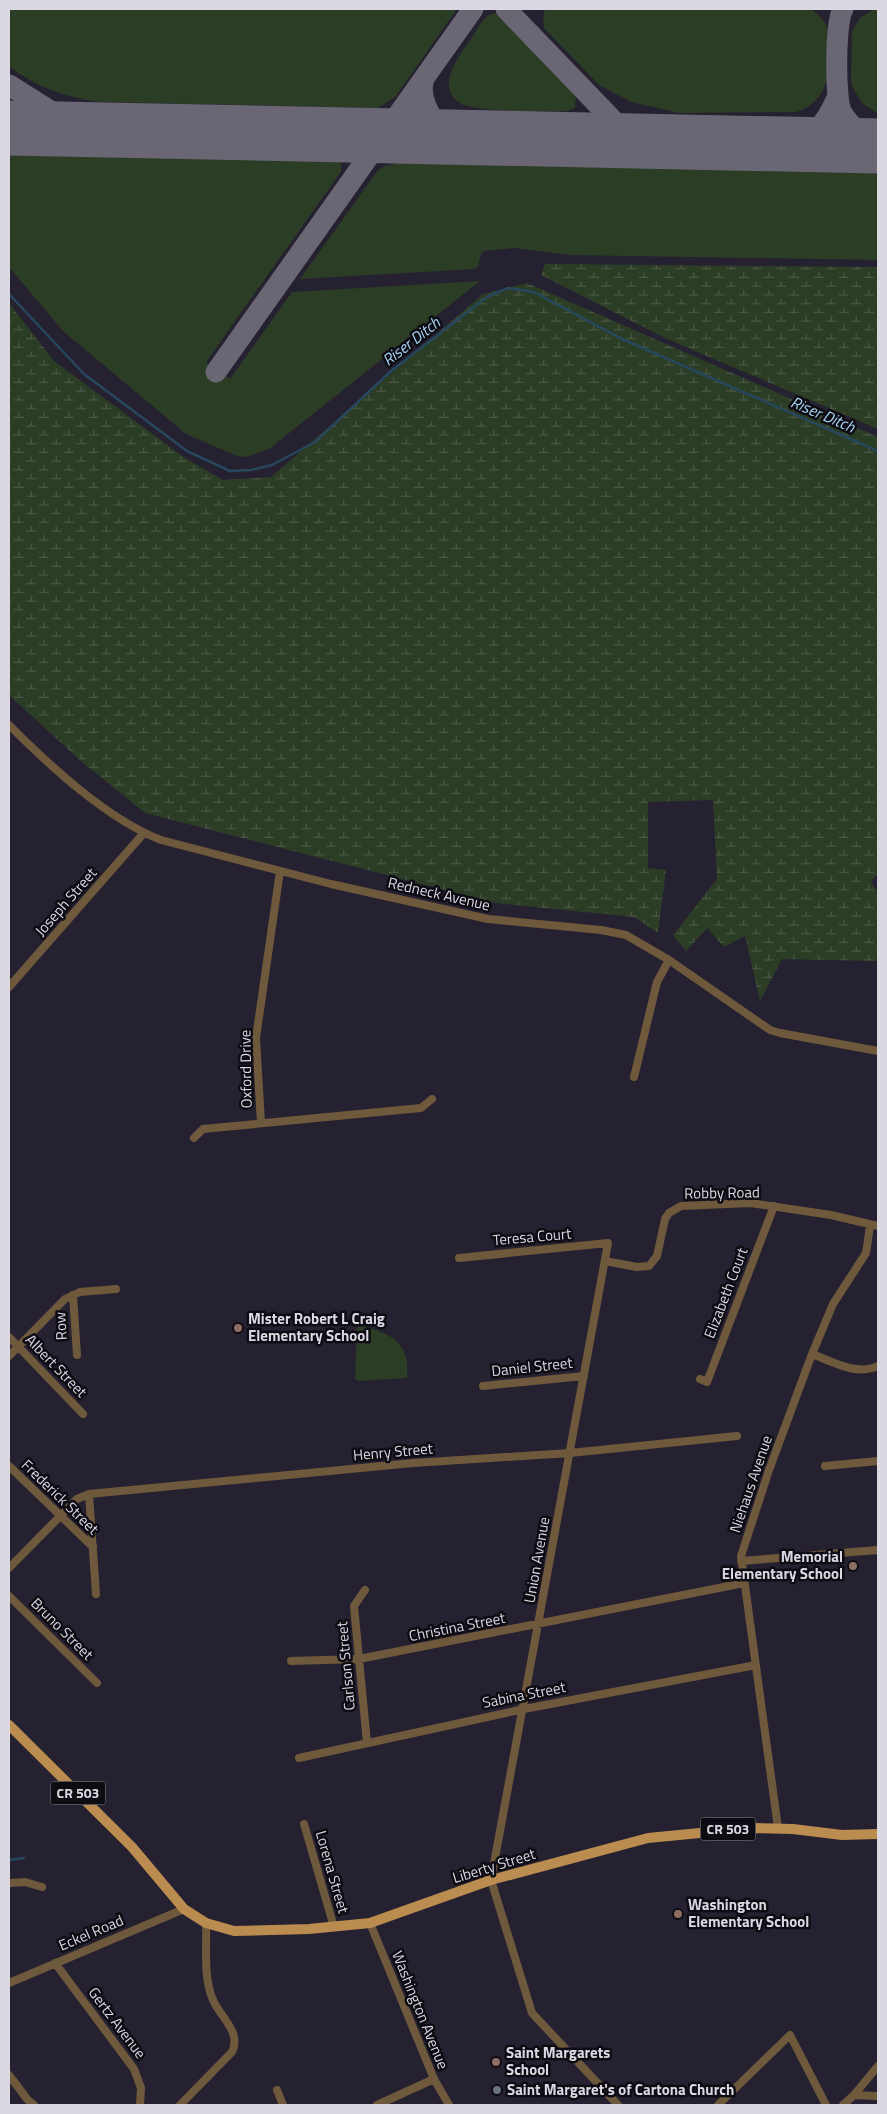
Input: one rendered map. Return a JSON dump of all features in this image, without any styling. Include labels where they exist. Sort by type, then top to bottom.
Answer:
[{"type":"main road","name":"Liberty Street","points":[[9,1725],[128,1843],[184,1909],[206,1923],[234,1931],[249,1932],[334,1927],[370,1923],[492,1880],[648,1838],[723,1829],[778,1828],[842,1835],[878,1834]]},
{"type":"street","name":"Redneck Avenue","points":[[9,725],[34,750],[91,797],[144,834],[280,871],[488,919],[614,932],[638,940],[770,1030],[780,1034],[878,1051]]},
{"type":"street","name":"Joseph Street","points":[[9,987],[144,834]]},
{"type":"street","name":"Oxford Drive","points":[[280,871],[256,1038],[261,1123],[421,1108],[432,1099]]},
{"type":"street","points":[[634,1077],[657,982],[669,960]]},
{"type":"street","points":[[194,1138],[204,1129],[261,1123]]},
{"type":"street","name":"Robby Road","points":[[605,1261],[637,1267],[649,1266],[657,1256],[665,1219],[669,1213],[681,1206],[750,1202],[831,1215],[874,1226]]},
{"type":"street","name":"Elizabeth Court","points":[[700,1380],[707,1382],[774,1206]]},
{"type":"street","name":"Niehaus Avenue","points":[[778,1828],[740,1556],[812,1354],[834,1304],[866,1253],[874,1226]]},
{"type":"street","name":"Union Avenue","points":[[492,1880],[540,1625],[608,1243]]},
{"type":"street","name":"Teresa Court","points":[[458,1258],[608,1243]]},
{"type":"street","points":[[9,1356],[61,1303],[73,1295],[116,1289]]},
{"type":"street","name":"Row","points":[[73,1295],[77,1355]]},
{"type":"street","name":"Albert Street","points":[[9,1336],[83,1414]]},
{"type":"street","points":[[812,1354],[855,1370],[864,1370],[878,1366]]},
{"type":"street","name":"Daniel Street","points":[[483,1386],[584,1376]]},
{"type":"street","name":"Henry Street","points":[[9,1568],[77,1499],[89,1494],[413,1463],[570,1453],[737,1436]]},
{"type":"street","points":[[825,1466],[878,1461]]},
{"type":"street","name":"Frederick Street","points":[[9,1466],[93,1548]]},
{"type":"street","points":[[89,1494],[96,1594]]},
{"type":"street","points":[[741,1561],[878,1550]]},
{"type":"street","name":"Christina Street","points":[[291,1661],[359,1659],[540,1625],[744,1583]]},
{"type":"street","name":"Carlson Street","points":[[365,1590],[354,1606],[367,1742]]},
{"type":"street","name":"Bruno Street","points":[[9,1596],[97,1683]]},
{"type":"street","name":"Sabina Street","points":[[299,1758],[524,1709],[756,1665]]},
{"type":"street","name":"Lorena Street","points":[[304,1824],[334,1927]]},
{"type":"street","points":[[492,1880],[532,2013],[618,2105]]},
{"type":"street","points":[[9,1883],[25,1882],[42,1888]]},
{"type":"street","name":"Eckel Road","points":[[9,1983],[184,1909]]},
{"type":"street","points":[[180,2105],[232,2052],[235,2046],[235,2036],[215,2006],[209,1989],[206,1923]]},
{"type":"street","name":"Washington Avenue","points":[[370,1923],[434,2079],[449,2105]]},
{"type":"street","name":"Gertz Avenue","points":[[55,1963],[134,2069],[141,2088],[140,2105]]},
{"type":"street","points":[[718,2105],[790,2035],[826,2105]]},
{"type":"street","points":[[843,2105],[854,2095],[878,2066]]},
{"type":"street","points":[[9,2075],[34,2105]]},
{"type":"street","points":[[377,2105],[434,2079]]},
{"type":"street","points":[[277,2090],[283,2105]]},
{"type":"street","points":[[854,2095],[878,2096]]},
{"type":"green space","points":[[9,9],[457,9],[396,96],[378,108],[101,102],[76,98],[41,86],[9,66]]},
{"type":"green space","points":[[545,9],[811,9],[823,21],[828,30],[830,56],[828,76],[821,94],[815,102],[796,112],[679,113],[631,102],[599,85],[544,28],[543,16]]},
{"type":"green space","points":[[874,9],[878,9],[878,114],[862,103],[852,86],[851,78],[852,32],[860,18]]},
{"type":"green space","points":[[495,13],[576,94],[575,108],[567,111],[495,110],[468,106],[460,103],[453,96],[449,88],[449,80],[456,62],[482,22],[488,16]]},
{"type":"green space","points":[[9,154],[337,161],[341,163],[341,172],[206,362],[230,379],[292,292],[480,281],[269,449],[247,457],[237,456],[186,434],[63,331],[9,267]]},
{"type":"green space","points":[[397,163],[878,172],[878,260],[570,255],[514,248],[484,251],[481,254],[478,267],[475,269],[300,279],[378,170]]},
{"type":"green space","points":[[545,264],[878,267],[878,429],[667,339],[541,275]]},
{"type":"green space","points":[[527,283],[878,437],[878,873],[871,882],[878,892],[878,961],[782,959],[760,1001],[745,936],[724,947],[707,928],[686,951],[673,935],[717,879],[713,800],[648,802],[648,868],[666,870],[658,933],[634,917],[496,903],[145,813],[82,762],[9,695],[9,303],[54,361],[185,458],[223,480],[271,477],[483,294]]},
{"type":"green space","points":[[362,1326],[383,1333],[398,1342],[406,1357],[407,1378],[358,1381],[355,1379],[357,1327]]},
{"type":"waterway","name":"Riser Ditch","points":[[9,294],[84,374],[187,451],[230,471],[251,470],[272,465],[315,442],[391,371],[487,297],[508,288],[534,292],[622,339],[878,451]]},
{"type":"waterway","points":[[9,1860],[24,1858]]},
{"type":"taxiway","points":[[216,372],[473,9]]},
{"type":"taxiway","points":[[506,9],[633,141]]},
{"type":"taxiway","points":[[843,9],[840,16],[837,43],[838,91],[841,111],[857,130],[878,143]]},
{"type":"taxiway","points":[[424,79],[422,92],[426,106],[433,119],[446,130],[469,138]]},
{"type":"taxiway","points":[[9,85],[55,114],[90,125],[123,130]]},
{"type":"taxiway","points":[[789,144],[806,137],[819,128],[837,98]]},
{"type":"taxiway","points":[[349,135],[376,130],[392,120]]},
{"type":"runway","points":[[9,128],[878,146]]},
{"type":"place","name":"Mister Robert L Craig Elementary School","points":[[238,1328]]},
{"type":"place","name":"Memorial Elementary School","points":[[853,1566]]},
{"type":"place","name":"Washington Elementary School","points":[[678,1914]]},
{"type":"place","name":"Saint Margarets School","points":[[496,2062]]},
{"type":"place","name":"Saint Margaret's of Cartona Church","points":[[497,2090]]}]
